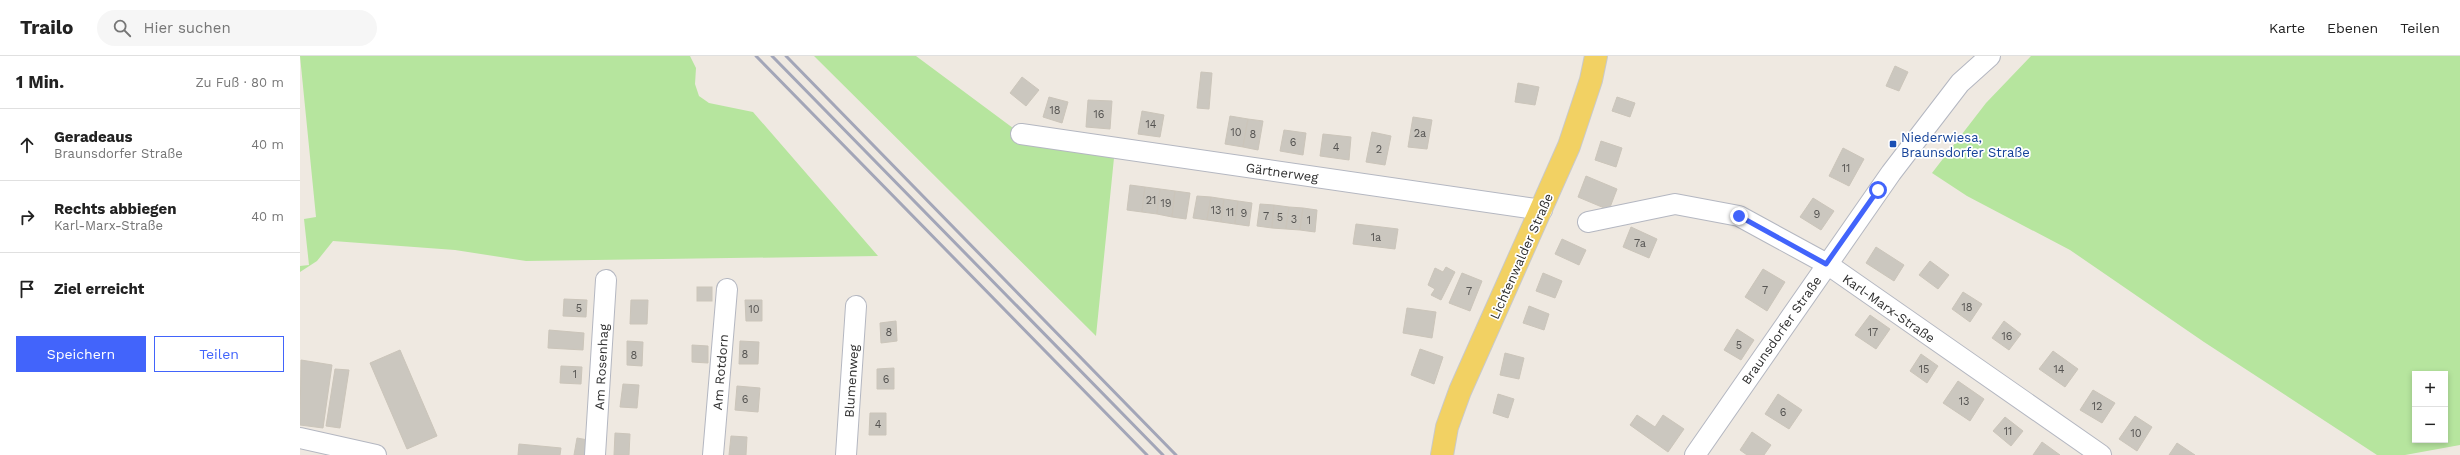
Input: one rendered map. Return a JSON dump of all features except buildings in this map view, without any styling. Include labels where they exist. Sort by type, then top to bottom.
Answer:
[{"type":"main road","name":"Lichtenwalder Straße","points":[[1442,455],[1447,427],[1460,391],[1542,210],[1569,146],[1591,80],[1596,56]]},
{"type":"street","name":"Braunsdorfer Straße","points":[[1695,455],[1826,264],[1891,173],[1960,83],[1990,56]]},
{"type":"street","name":"Gärtnerweg","points":[[1021,134],[1542,210]]},
{"type":"street","name":"Karl-Marx-Straße","points":[[1588,222],[1675,204],[1710,209],[1739,216],[1826,264],[2101,455]]},
{"type":"street","name":"Am Rosenhag","points":[[595,455],[606,280]]},
{"type":"street","name":"Am Rotdorn","points":[[713,455],[727,289]]},
{"type":"street","name":"Blumenweg","points":[[846,455],[856,306]]},
{"type":"street","points":[[300,438],[376,455]]},
{"type":"green space","points":[[300,56],[690,56],[696,68],[695,84],[699,96],[709,103],[753,112],[878,256],[526,261],[455,250],[333,241],[317,261],[300,272],[300,266],[309,265],[304,219],[316,217]]},
{"type":"green space","points":[[814,56],[916,56],[1021,134],[1115,148],[1096,336]]},
{"type":"green space","points":[[2031,56],[2460,56],[2460,445],[2405,455],[2377,455],[2204,342],[2070,250],[1967,196],[1932,173],[1986,103]]},
{"type":"railway","points":[[756,56],[1147,455]]},
{"type":"railway","points":[[772,56],[1163,455]]},
{"type":"railway","points":[[786,56],[1176,455]]},
{"type":"place","name":"Niederwiesa, Braunsdorfer Straße","points":[[1893,144]]},
{"type":"route","points":[[1739,216],[1826,264],[1878,190]]}]
